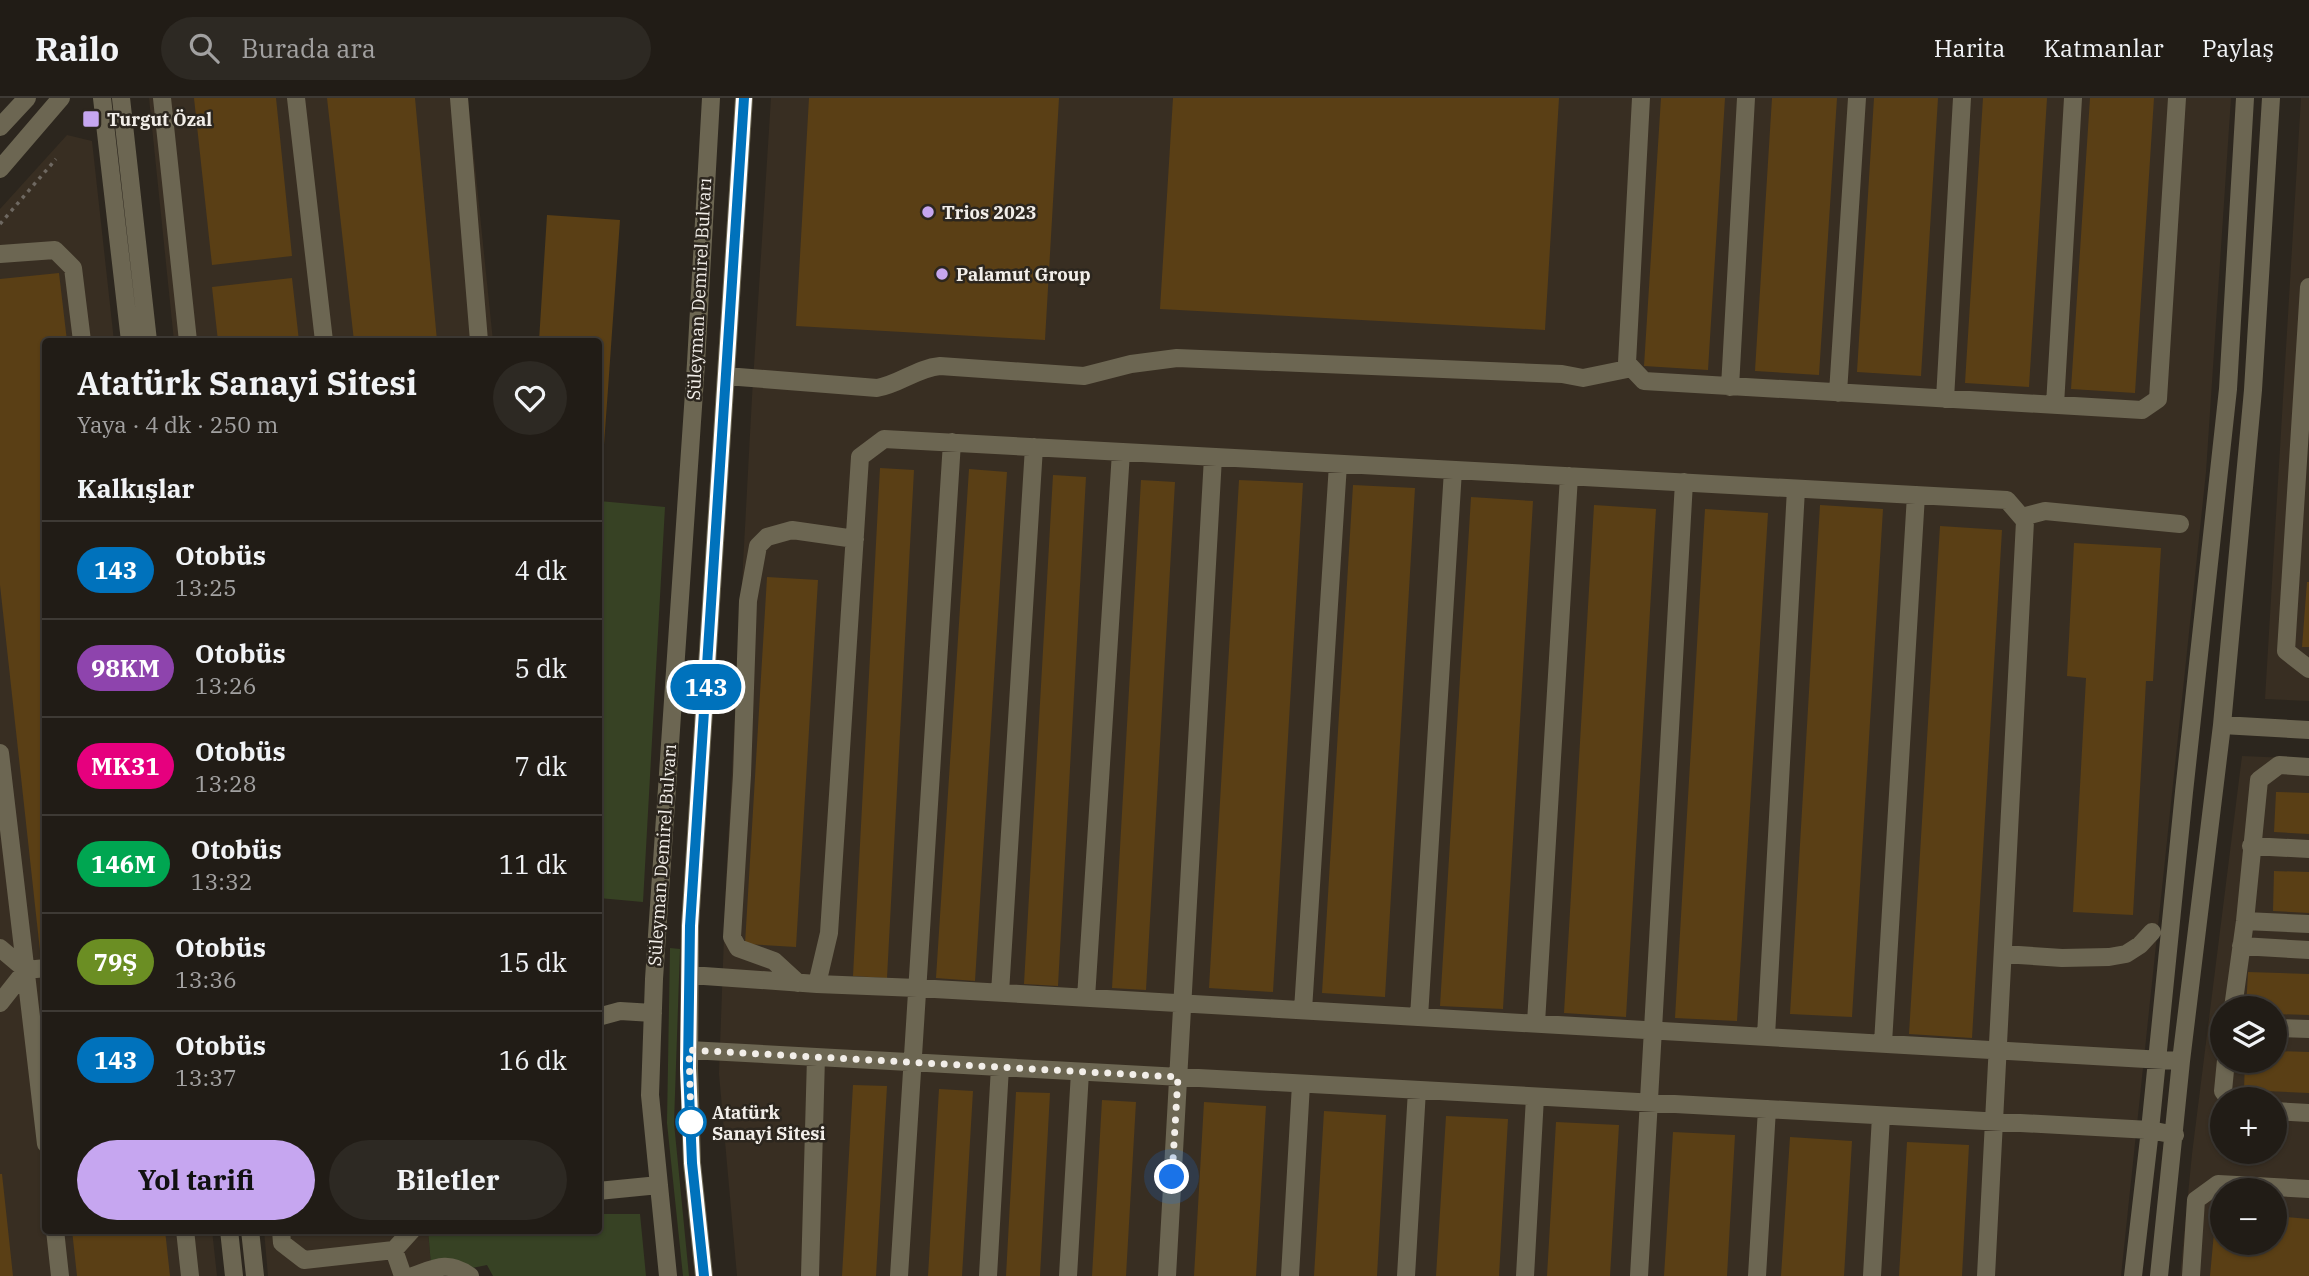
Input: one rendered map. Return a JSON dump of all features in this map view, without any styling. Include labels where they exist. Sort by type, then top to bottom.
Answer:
[{"type":"street","points":[[0,127],[27,98]]},
{"type":"street","points":[[0,169],[61,98]]},
{"type":"street","points":[[102,98],[130,338]]},
{"type":"street","points":[[121,98],[148,338]]},
{"type":"street","points":[[162,98],[188,338]]},
{"type":"street","points":[[296,98],[324,338]]},
{"type":"street","points":[[459,98],[479,338]]},
{"type":"street","name":"Süleyman Demirel Bulvarı","points":[[668,1276],[650,1095],[661,848],[696,363],[711,98]]},
{"type":"street","name":"Süleyman Demirel Bulvarı","points":[[704,1276],[692,1163],[690,926],[744,98]]},
{"type":"street","points":[[1641,98],[1627,363],[1644,382],[2142,410],[2158,399],[2177,98]]},
{"type":"street","points":[[1730,387],[1746,98]]},
{"type":"street","points":[[1838,393],[1857,98]]},
{"type":"street","points":[[1945,399],[1962,98]]},
{"type":"street","points":[[2055,405],[2073,98]]},
{"type":"street","points":[[2133,1276],[2151,1130],[2228,389],[2245,98]]},
{"type":"street","points":[[2159,1276],[2181,1061],[2222,726],[2253,390],[2271,98]]},
{"type":"street","points":[[0,254],[55,250],[73,268],[82,338]]},
{"type":"street","points":[[2309,287],[2286,652],[2309,669]]},
{"type":"street","points":[[726,376],[877,388],[895,384],[919,371],[940,366],[1084,376],[1131,364],[1177,358],[1562,374],[1584,378],[1632,368]]},
{"type":"street","points":[[817,984],[830,933],[860,457],[884,439],[2007,500],[2025,521],[1986,1276]]},
{"type":"street","points":[[899,1276],[952,442]]},
{"type":"street","points":[[1000,993],[1034,447]]},
{"type":"street","points":[[1086,998],[1121,452]]},
{"type":"street","points":[[1167,1276],[1213,457]]},
{"type":"street","points":[[1303,1010],[1338,464]]},
{"type":"street","points":[[1419,1017],[1453,470]]},
{"type":"street","points":[[1536,1023],[1569,476]]},
{"type":"street","points":[[1639,1276],[1684,482]]},
{"type":"street","points":[[1766,1036],[1796,489]]},
{"type":"street","points":[[1883,1043],[1916,495]]},
{"type":"street","points":[[2022,517],[2039,511],[2059,511],[2180,524]]},
{"type":"street","points":[[798,983],[774,961],[738,948],[732,937],[742,775],[748,601],[758,546],[764,539],[792,530],[855,539]]},
{"type":"street","points":[[2222,726],[2309,730]]},
{"type":"street","points":[[0,752],[42,1109]]},
{"type":"street","points":[[2235,996],[2259,780],[2279,765],[2309,767]]},
{"type":"street","points":[[2251,846],[2309,849]]},
{"type":"street","points":[[2245,920],[2309,924]]},
{"type":"street","points":[[2003,954],[2062,958],[2109,957],[2126,954],[2140,945],[2152,932]]},
{"type":"street","points":[[2241,946],[2309,950]]},
{"type":"street","points":[[0,948],[26,970],[42,968]]},
{"type":"street","points":[[0,1003],[26,970]]},
{"type":"street","points":[[690,975],[2181,1061]]},
{"type":"street","points":[[602,1016],[620,1011],[653,1013]]},
{"type":"street","points":[[2287,1028],[2309,1029]]},
{"type":"street","points":[[689,1050],[2151,1130],[2175,1135]]},
{"type":"street","points":[[810,1276],[816,1057]]},
{"type":"street","points":[[988,1276],[1000,1068]]},
{"type":"street","points":[[1068,1276],[1080,1072]]},
{"type":"street","points":[[1290,1276],[1301,1084]]},
{"type":"street","points":[[1406,1276],[1417,1090]]},
{"type":"street","points":[[1525,1276],[1535,1097]]},
{"type":"street","points":[[1757,1276],[1767,1110]]},
{"type":"street","points":[[2287,1112],[2309,1113]]},
{"type":"street","points":[[1872,1276],[1881,1116]]},
{"type":"street","points":[[2191,1276],[2196,1200],[2218,1184],[2309,1189]]},
{"type":"street","points":[[602,1191],[659,1185]]},
{"type":"street","points":[[55,1234],[60,1276]]},
{"type":"street","points":[[185,1234],[190,1276]]},
{"type":"street","points":[[229,1234],[234,1276]]},
{"type":"street","points":[[250,1234],[255,1276]]},
{"type":"street","points":[[281,1234],[282,1243],[304,1260],[394,1250],[408,1234]]},
{"type":"street","points":[[394,1250],[403,1276]]},
{"type":"street","points":[[413,1276],[443,1265],[470,1276]]},
{"type":"path","points":[[0,224],[57,159]]},
{"type":"shaded area","points":[[149,98],[468,98],[493,338],[174,338]]},
{"type":"shaded area","points":[[771,98],[2231,98],[2206,472],[2121,1276],[737,1276],[719,1074],[726,881]]},
{"type":"shaded area","points":[[2301,98],[2309,98],[2309,701],[2265,699]]},
{"type":"shaded area","points":[[67,135],[92,141],[114,338],[42,338],[42,1234],[212,1234],[217,1276],[0,1276],[0,209]]},
{"type":"shaded area","points":[[2242,756],[2309,759],[2309,1276],[2180,1276],[2210,1011],[2210,1073],[2287,1073],[2287,996],[2212,996]]},
{"type":"shaded area","points":[[264,1234],[428,1234],[432,1276],[268,1276]]},
{"type":"green space","points":[[602,501],[665,507],[643,902],[602,898]]},
{"type":"green space","points":[[670,948],[680,949],[674,1123],[689,1276],[683,1276],[667,1123]]},
{"type":"green space","points":[[602,1214],[640,1214],[646,1276],[493,1276],[487,1265],[432,1276],[428,1234],[602,1234]]},
{"type":"building","points":[[194,98],[276,98],[292,256],[212,265]]},
{"type":"building","points":[[327,98],[415,98],[437,338],[354,338]]},
{"type":"building","name":"Trios 2023","points":[[809,98],[1059,98],[1045,340],[796,326]]},
{"type":"building","points":[[1173,98],[1559,98],[1545,330],[1160,309]]},
{"type":"building","points":[[1661,98],[1725,98],[1708,370],[1644,366]]},
{"type":"building","points":[[1772,98],[1837,98],[1819,375],[1755,371]]},
{"type":"building","points":[[1874,98],[1938,98],[1921,376],[1857,372]]},
{"type":"building","points":[[1983,98],[2047,98],[2029,387],[1965,383]]},
{"type":"building","points":[[2090,98],[2154,98],[2135,393],[2071,389]]},
{"type":"building","points":[[547,215],[620,220],[602,473],[602,338],[539,338]]},
{"type":"building","points":[[59,273],[67,338],[42,338],[42,951],[0,585],[0,279]]},
{"type":"building","points":[[292,278],[299,338],[218,338],[212,287]]},
{"type":"building","points":[[880,468],[914,470],[887,978],[853,976]]},
{"type":"building","points":[[969,469],[1007,472],[975,981],[936,978]]},
{"type":"building","points":[[1053,475],[1086,477],[1058,986],[1024,984]]},
{"type":"building","points":[[1141,480],[1175,482],[1146,990],[1112,988]]},
{"type":"building","points":[[1239,480],[1303,483],[1273,992],[1209,988]]},
{"type":"building","points":[[1353,485],[1415,488],[1385,997],[1322,993]]},
{"type":"building","points":[[1471,497],[1533,501],[1503,1009],[1440,1006]]},
{"type":"building","points":[[1594,505],[1656,509],[1626,1017],[1564,1013]]},
{"type":"building","points":[[1820,505],[1883,509],[1852,1017],[1790,1014]]},
{"type":"building","points":[[1705,509],[1768,513],[1737,1021],[1675,1018]]},
{"type":"building","points":[[1940,526],[2002,530],[1972,1038],[1909,1034]]},
{"type":"building","points":[[2074,543],[2161,548],[2153,681],[2146,681],[2133,915],[2073,912],[2086,678],[2067,676]]},
{"type":"building","points":[[767,577],[818,580],[796,947],[745,944]]},
{"type":"building","points":[[2307,582],[2309,647],[2302,647]]},
{"type":"building","points":[[2276,792],[2309,793],[2309,834],[2274,832]]},
{"type":"building","points":[[2274,871],[2309,872],[2309,913],[2273,911]]},
{"type":"building","points":[[2248,972],[2309,974],[2309,1015],[2287,1014],[2287,996],[2247,996]]},
{"type":"building","points":[[2287,1051],[2309,1052],[2309,1093],[2287,1092],[2287,1087],[2244,1087],[2245,1073],[2287,1073]]},
{"type":"building","points":[[853,1085],[887,1086],[876,1276],[842,1276]]},
{"type":"building","points":[[939,1089],[973,1091],[962,1276],[928,1276]]},
{"type":"building","points":[[1016,1092],[1050,1093],[1040,1276],[1006,1276]]},
{"type":"building","points":[[1102,1100],[1136,1102],[1126,1276],[1092,1276]]},
{"type":"building","points":[[1204,1102],[1266,1106],[1256,1276],[1194,1276]]},
{"type":"building","points":[[1324,1111],[1386,1115],[1377,1276],[1314,1276]]},
{"type":"building","points":[[1446,1116],[1508,1119],[1499,1276],[1436,1276]]},
{"type":"building","points":[[1556,1122],[1619,1125],[1610,1276],[1547,1276]]},
{"type":"building","points":[[1673,1132],[1735,1135],[1727,1276],[1664,1276]]},
{"type":"building","points":[[1790,1137],[1852,1141],[1844,1276],[1781,1276]]},
{"type":"building","points":[[1907,1142],[1969,1145],[1962,1276],[1899,1276]]},
{"type":"building","points":[[2,1174],[13,1276],[0,1276]]},
{"type":"building","points":[[2287,1217],[2309,1219],[2309,1276],[2210,1276],[2212,1255],[2287,1255]]},
{"type":"building","points":[[72,1234],[165,1234],[170,1276],[77,1276]]},
{"type":"bus line","name":"143","points":[[704,1276],[692,1163],[688,1068],[690,926],[744,98]]},
{"type":"place","name":"Turgut Özal","points":[[91,119]]},
{"type":"place","name":"Trios 2023","points":[[928,212]]},
{"type":"place","name":"Palamut Group","points":[[942,274]]},
{"type":"place","name":"Atatürk Sanayi Sitesi","points":[[691,1122]]},
{"type":"route","points":[[691,1122],[689,1050],[1178,1077],[1172,1177]]}]
